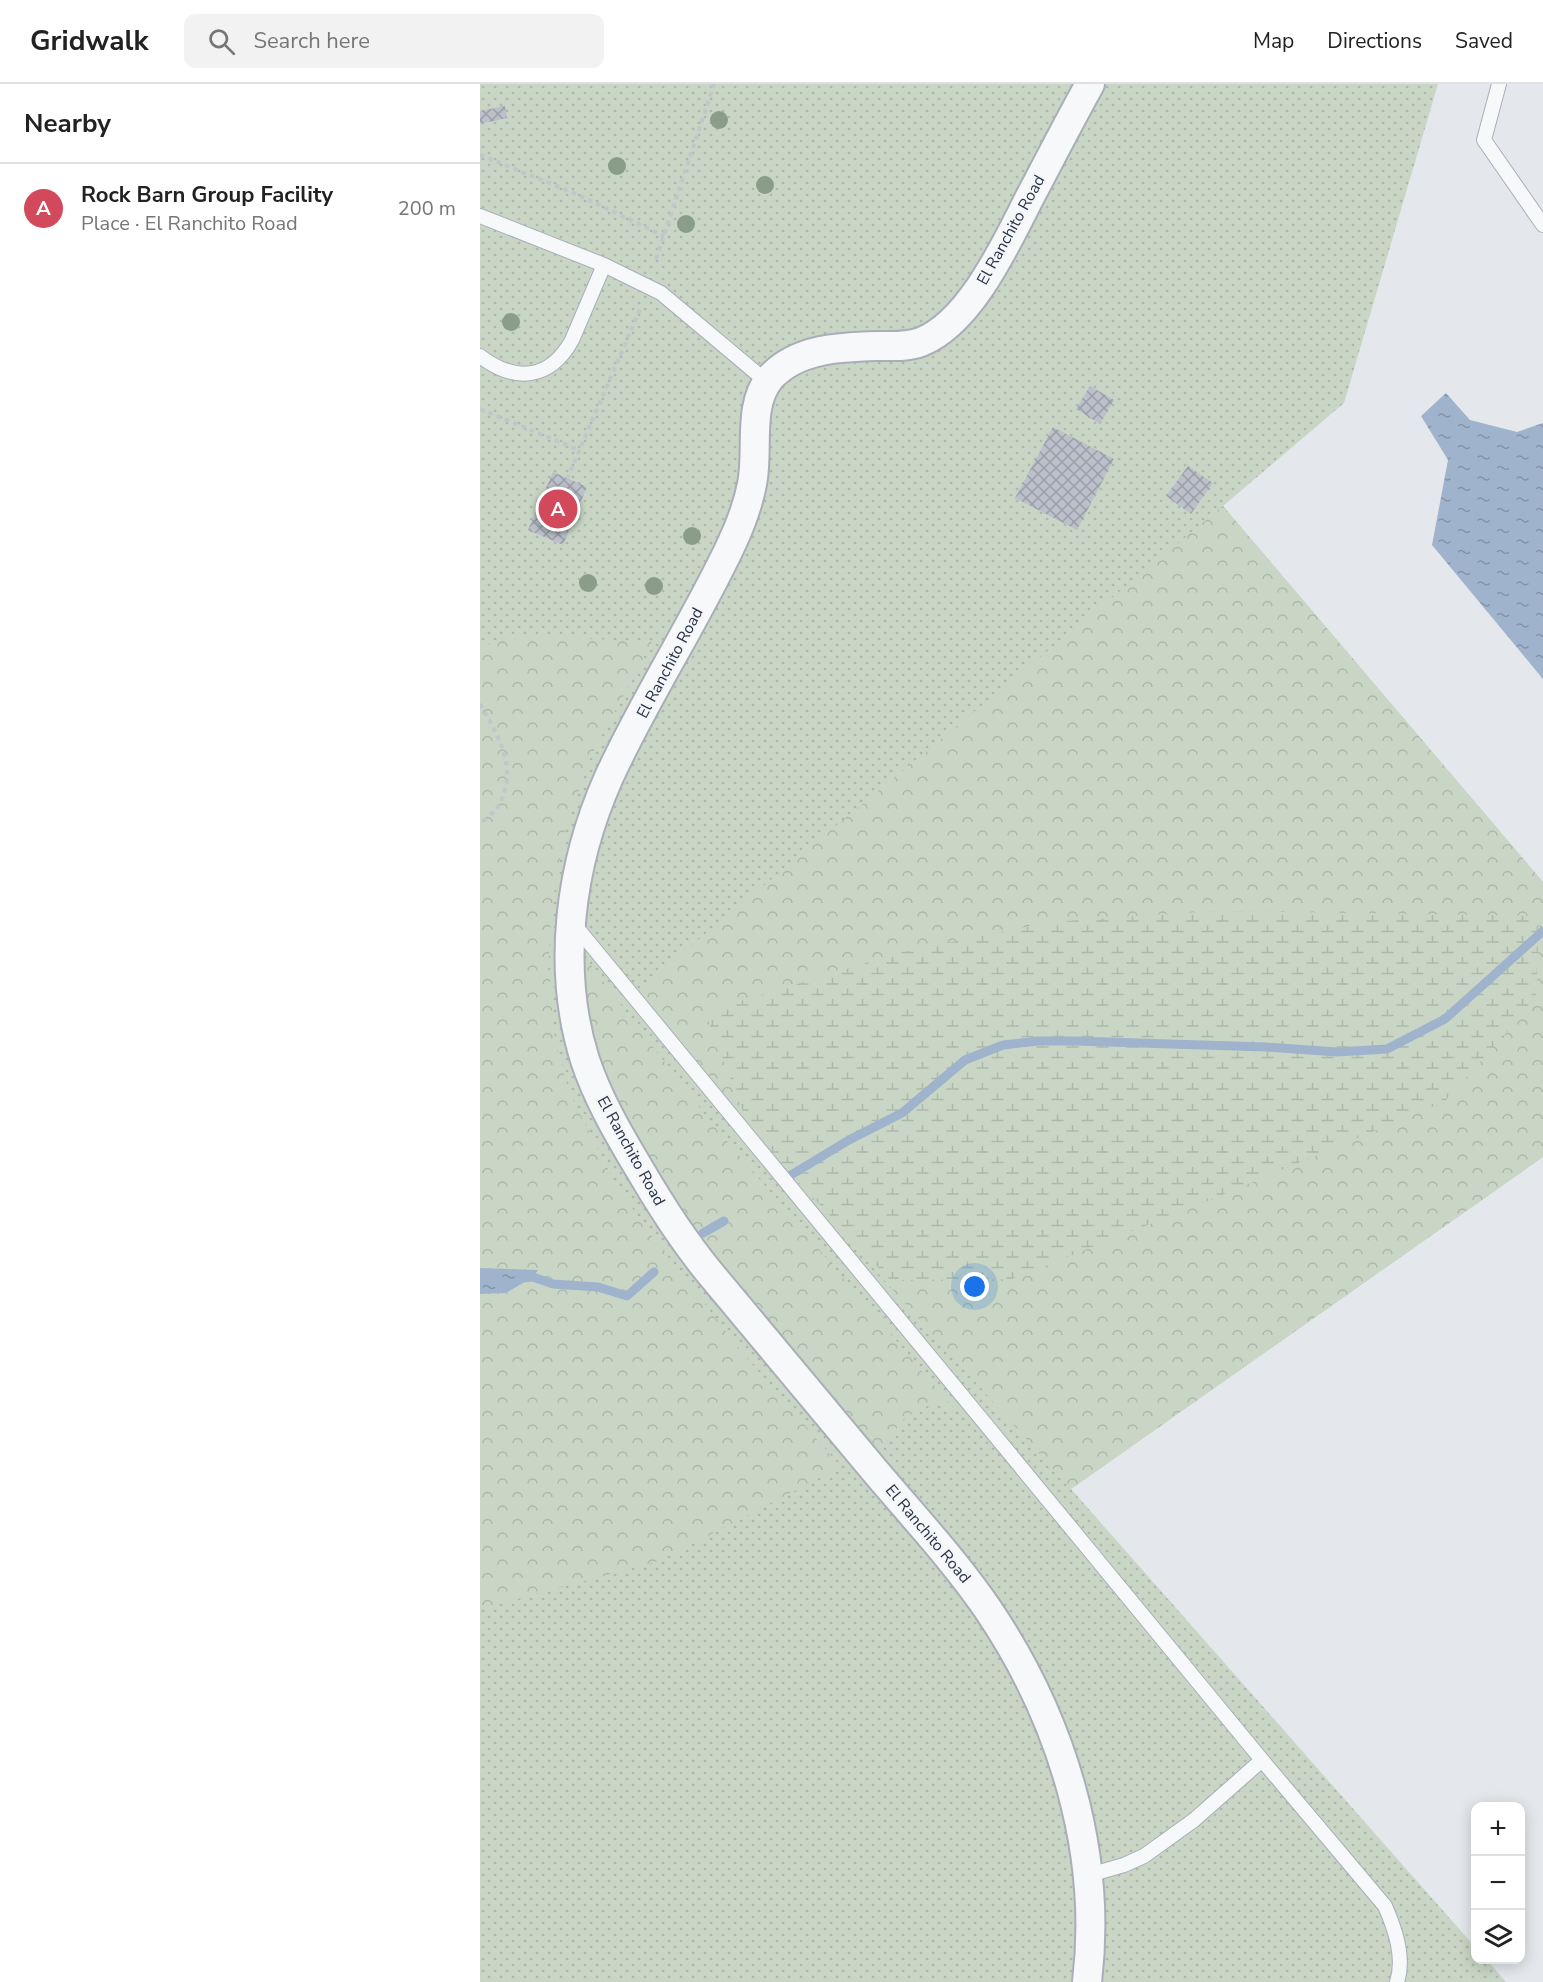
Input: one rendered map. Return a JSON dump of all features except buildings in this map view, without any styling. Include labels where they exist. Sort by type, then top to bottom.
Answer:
[{"type":"street","name":"El Ranchito Road","points":[[1087,1982],[1091,1916],[1089,1875],[1075,1801],[1064,1762],[1034,1689],[1005,1636],[971,1585],[689,1248],[650,1189],[612,1122],[585,1059],[570,988],[571,920],[584,845],[609,777],[717,575],[745,509],[753,480],[759,397],[767,382],[779,369],[813,352],[851,347],[902,346],[922,342],[956,317],[970,302],[994,266],[1090,84]]},
{"type":"lane","points":[[1499,84],[1484,140],[1543,225]]},
{"type":"lane","points":[[480,216],[604,265],[661,293],[767,382]]},
{"type":"lane","points":[[480,356],[493,365],[516,374],[539,372],[550,366],[572,340],[604,265]]},
{"type":"lane","points":[[571,920],[1262,1760],[1385,1906],[1396,1929],[1400,1972],[1396,1982]]},
{"type":"lane","points":[[1089,1875],[1124,1865],[1144,1856],[1194,1820],[1262,1760]]},
{"type":"path","points":[[656,259],[714,84]]},
{"type":"path","points":[[480,155],[574,193],[663,236]]},
{"type":"path","points":[[567,478],[643,301]]},
{"type":"path","points":[[480,409],[579,450]]},
{"type":"path","points":[[480,704],[506,757],[507,786],[496,809],[480,824]]},
{"type":"green space","points":[[480,84],[1438,84],[1344,403],[1223,506],[1543,882],[1543,1157],[1071,1489],[1471,1942],[1471,1964],[1490,1964],[1506,1982],[480,1982]]},
{"type":"green space","points":[[1223,506],[1543,882],[1543,1157],[1071,1489],[750,1130],[636,991]],"holes":[[[1217,911],[1539,917],[1444,1102],[1210,1200],[1012,1279],[706,1012],[902,952],[1050,922]]]},
{"type":"green space","points":[[506,634],[652,642],[591,756],[565,831],[552,906],[548,970],[555,1039],[569,1092],[616,1185],[651,1235],[746,1357],[841,1467],[659,1561],[480,1609],[480,1294],[506,1293],[537,1270],[480,1268],[480,650]]},
{"type":"green space","points":[[1217,911],[1539,916],[1536,1000],[1444,1102],[1210,1200],[1012,1279],[890,1280],[750,1130],[705,1012],[902,952],[1050,922]]},
{"type":"green space","points":[[583,955],[706,1116],[955,1410],[934,1403],[905,1417],[880,1452],[736,1290],[667,1196],[603,1079],[582,1004]]},
{"type":"water","points":[[1446,393],[1470,420],[1517,432],[1543,423],[1543,679],[1432,545],[1448,460],[1421,416]]},
{"type":"water","points":[[480,1268],[538,1270],[533,1277],[506,1293],[480,1294]]},
{"type":"waterway","points":[[791,1175],[849,1140],[902,1113],[965,1060],[1003,1045],[1038,1041],[1076,1041],[1265,1047],[1337,1052],[1387,1049],[1445,1019],[1543,931]]},
{"type":"waterway","points":[[703,1233],[724,1221]]},
{"type":"waterway","points":[[521,1278],[533,1277],[553,1284],[598,1287],[627,1296],[654,1272]]},
{"type":"place","name":"Rock Barn Group Facility","points":[[558,509]]}]
